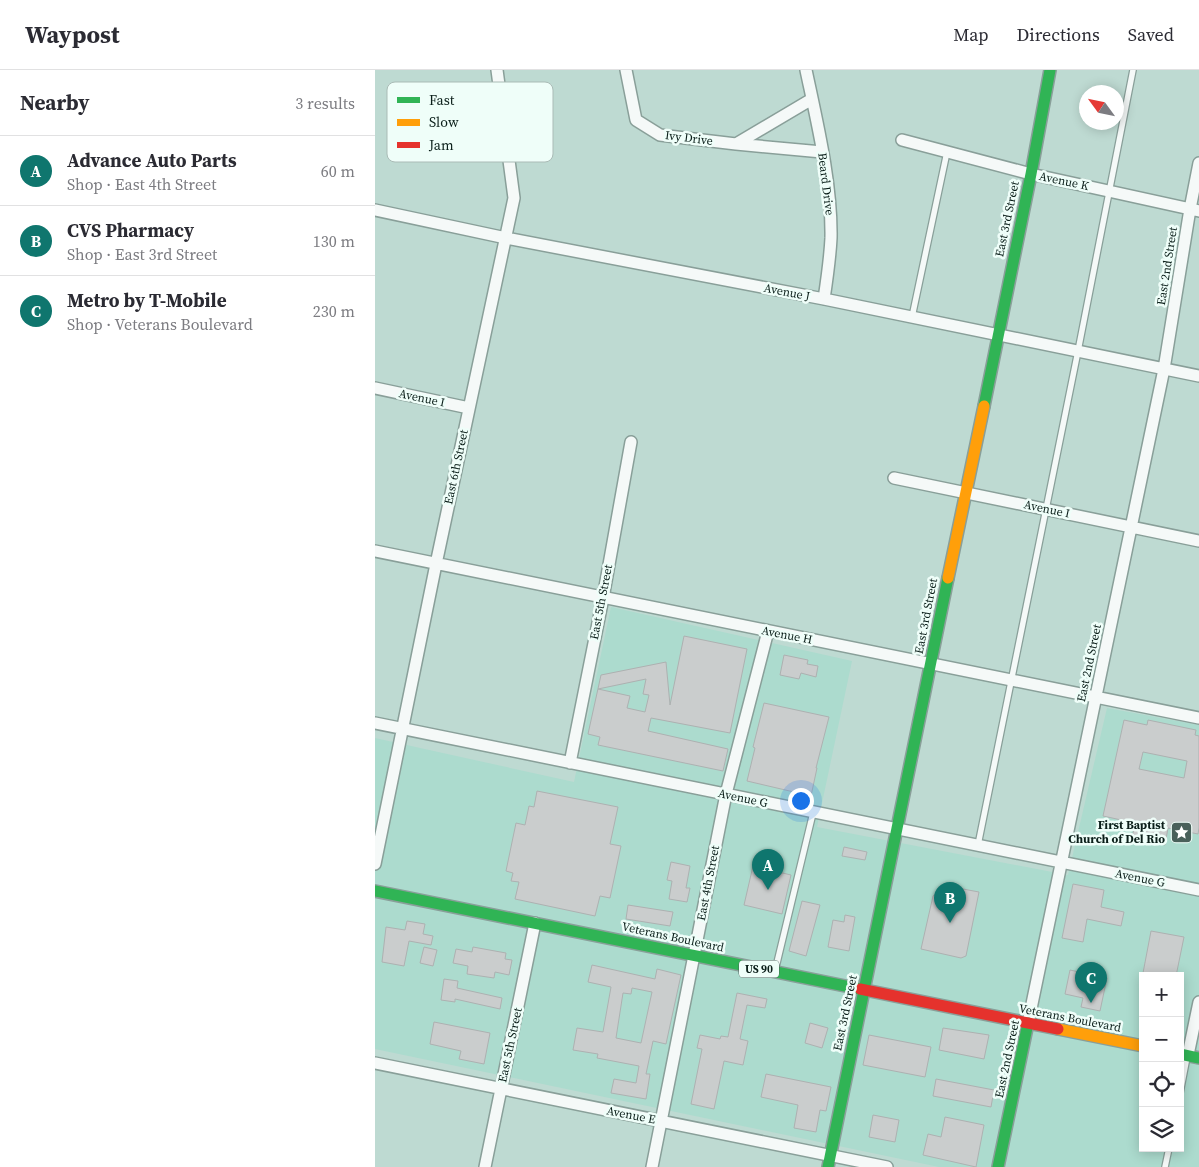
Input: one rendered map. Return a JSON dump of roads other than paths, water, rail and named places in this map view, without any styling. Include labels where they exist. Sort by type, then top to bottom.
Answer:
[{"type":"street","name":"Ivy Drive","points":[[626,70],[636,120],[660,135],[822,152]]},
{"type":"street","name":"Beard Drive","points":[[806,70],[822,152],[830,206],[831,238],[824,299]]},
{"type":"street","name":"East 3rd Street","points":[[829,1161],[1031,174],[1050,70]]},
{"type":"street","points":[[736,144],[812,99]]},
{"type":"street","name":"Avenue K","points":[[902,140],[1031,174],[1194,210]]},
{"type":"street","name":"East 6th Street","points":[[375,864],[436,564],[514,198],[509,162]]},
{"type":"street","name":"East 2nd Street","points":[[998,1167],[1164,369],[1194,210],[1199,163]]},
{"type":"street","name":"Avenue J","points":[[375,210],[506,238],[824,299],[1199,376]]},
{"type":"street","name":"Avenue I","points":[[375,388],[469,408]]},
{"type":"street","name":"East 5th Street","points":[[570,762],[603,598],[631,442]]},
{"type":"street","name":"Avenue I","points":[[894,478],[1199,541]]},
{"type":"street","name":"Avenue H","points":[[375,551],[1199,718]]},
{"type":"street","name":"East 4th Street","points":[[652,1167],[726,794],[768,631]]},
{"type":"street","name":"Avenue G","points":[[375,723],[1199,890]]},
{"type":"street","name":"Veterans Boulevard","points":[[375,891],[1139,1045]]},
{"type":"street","name":"East 5th Street","points":[[485,1167],[535,923]]},
{"type":"street","points":[[1189,1056],[1199,1002]]},
{"type":"street","name":"Avenue E","points":[[375,1063],[661,1121],[829,1161],[887,1167]]},
{"type":"lane","points":[[978,845],[1133,70]]},
{"type":"lane","points":[[912,317],[947,152]]},
{"type":"lane","points":[[774,973],[813,813]]},
{"type":"lane","points":[[1184,1077],[1189,1056]]},
{"type":"lane","points":[[1165,1167],[1168,1152]]},
{"type":"place","name":"First Baptist Church of Del Rio","points":[[1181,832]]},
{"type":"place","name":"Advance Auto Parts","points":[[768,890]]},
{"type":"place","name":"CVS Pharmacy","points":[[950,923]]},
{"type":"place","name":"Metro by T-Mobile","points":[[1091,1003]]}]
